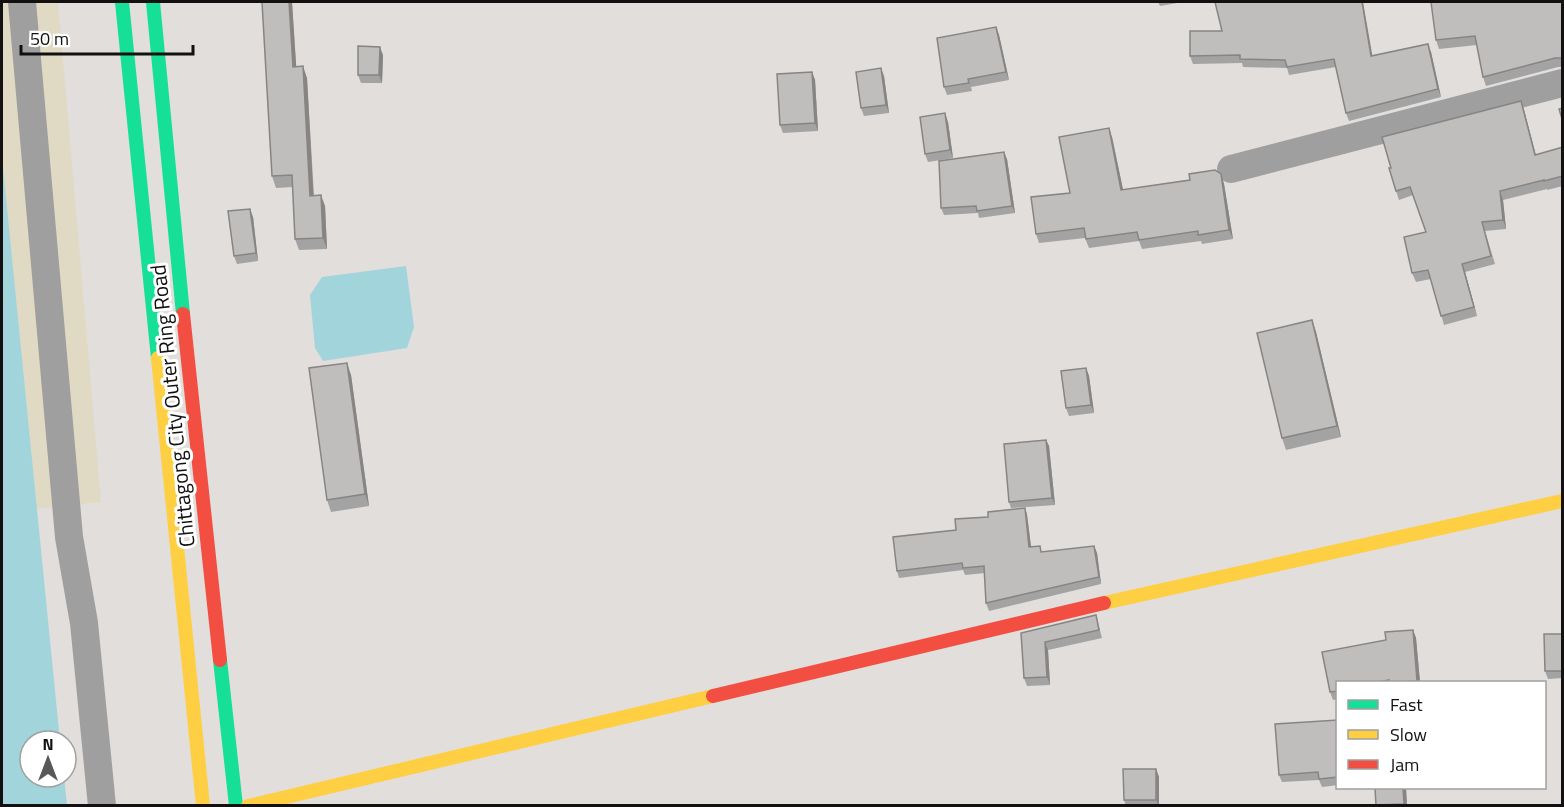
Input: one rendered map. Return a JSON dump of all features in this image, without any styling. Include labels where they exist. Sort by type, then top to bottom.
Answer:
[{"type":"main road","name":"Chittagong City Outer Ring Road","points":[[122,2],[203,806]]},
{"type":"main road","name":"Chittagong City Outer Ring Road","points":[[153,2],[184,326],[236,806]]},
{"type":"main road","points":[[248,806],[1090,606],[1563,501]]},
{"type":"street","points":[[22,2],[69,537],[84,623],[102,806]]},
{"type":"street","points":[[1231,169],[1563,83]]},
{"type":"sand","points":[[2,2],[58,2],[101,502],[37,509],[2,157]]},
{"type":"water","points":[[2,157],[59,729],[18,729],[18,789],[65,789],[67,805],[2,805]]},
{"type":"water","points":[[406,266],[414,327],[407,348],[323,361],[315,348],[310,295],[322,277]]},
{"type":"building","points":[[262,2],[289,2],[293,67],[303,66],[310,196],[321,195],[323,238],[295,239],[292,175],[272,176]]},
{"type":"building","points":[[1215,2],[1362,2],[1371,56],[1428,44],[1438,89],[1346,113],[1334,59],[1287,67],[1285,60],[1240,59],[1240,55],[1190,56],[1190,31],[1222,31]]},
{"type":"building","points":[[1431,2],[1563,2],[1563,58],[1555,58],[1483,77],[1475,36],[1436,40]]},
{"type":"building","points":[[996,27],[1006,72],[968,79],[969,83],[944,87],[937,38]]},
{"type":"building","points":[[358,46],[380,47],[379,75],[358,75]]},
{"type":"building","points":[[881,68],[886,105],[861,108],[856,72]]},
{"type":"building","points":[[812,72],[815,123],[780,125],[777,74]]},
{"type":"building","points":[[1521,101],[1535,155],[1563,147],[1563,176],[1500,191],[1503,220],[1482,222],[1491,256],[1462,264],[1474,307],[1441,316],[1428,270],[1412,273],[1404,237],[1426,232],[1410,187],[1396,191],[1382,137]]},
{"type":"building","points":[[1563,108],[1563,122],[1559,109]]},
{"type":"building","points":[[945,113],[950,150],[925,154],[920,117]]},
{"type":"building","points":[[1109,128],[1121,190],[1190,180],[1189,174],[1215,170],[1221,174],[1229,230],[1198,235],[1198,231],[1139,240],[1137,232],[1086,239],[1084,228],[1036,234],[1031,197],[1070,193],[1059,137]]},
{"type":"building","points":[[1004,152],[1012,206],[977,211],[976,206],[941,208],[939,161]]},
{"type":"building","points":[[250,209],[256,253],[234,256],[228,211]]},
{"type":"building","points":[[1312,320],[1337,426],[1282,438],[1257,333]]},
{"type":"building","points":[[347,363],[365,494],[327,500],[309,368]]},
{"type":"building","points":[[1086,368],[1091,405],[1066,408],[1061,371]]},
{"type":"building","points":[[1046,440],[1052,498],[1009,502],[1004,444]]},
{"type":"building","points":[[1025,508],[1029,547],[1040,546],[1041,552],[1094,546],[1099,577],[986,603],[984,566],[963,568],[962,563],[897,571],[893,537],[956,530],[955,519],[988,517],[988,512]]},
{"type":"building","points":[[1096,615],[1099,630],[1045,642],[1047,677],[1024,678],[1021,633]]},
{"type":"building","points":[[1413,630],[1417,681],[1336,681],[1336,691],[1330,692],[1322,652],[1386,640],[1385,632]]},
{"type":"building","points":[[1544,634],[1563,634],[1563,671],[1545,671]]},
{"type":"building","points":[[1336,720],[1336,777],[1319,779],[1318,772],[1279,775],[1275,724]]},
{"type":"building","points":[[1123,769],[1156,769],[1156,800],[1124,800]]},
{"type":"building","points":[[1375,789],[1403,789],[1404,804],[1376,805]]},
{"type":"traffic: fast","points":[[122,2],[158,358]]},
{"type":"traffic: fast","points":[[153,2],[183,314]]},
{"type":"traffic: fast","points":[[220,660],[236,806]]},
{"type":"traffic: slow","points":[[158,358],[203,806]]},
{"type":"traffic: slow","points":[[1104,603],[1562,501]]},
{"type":"traffic: slow","points":[[248,806],[713,696]]},
{"type":"traffic: jam","points":[[183,314],[220,660]]},
{"type":"traffic: jam","points":[[713,696],[1104,603]]}]
